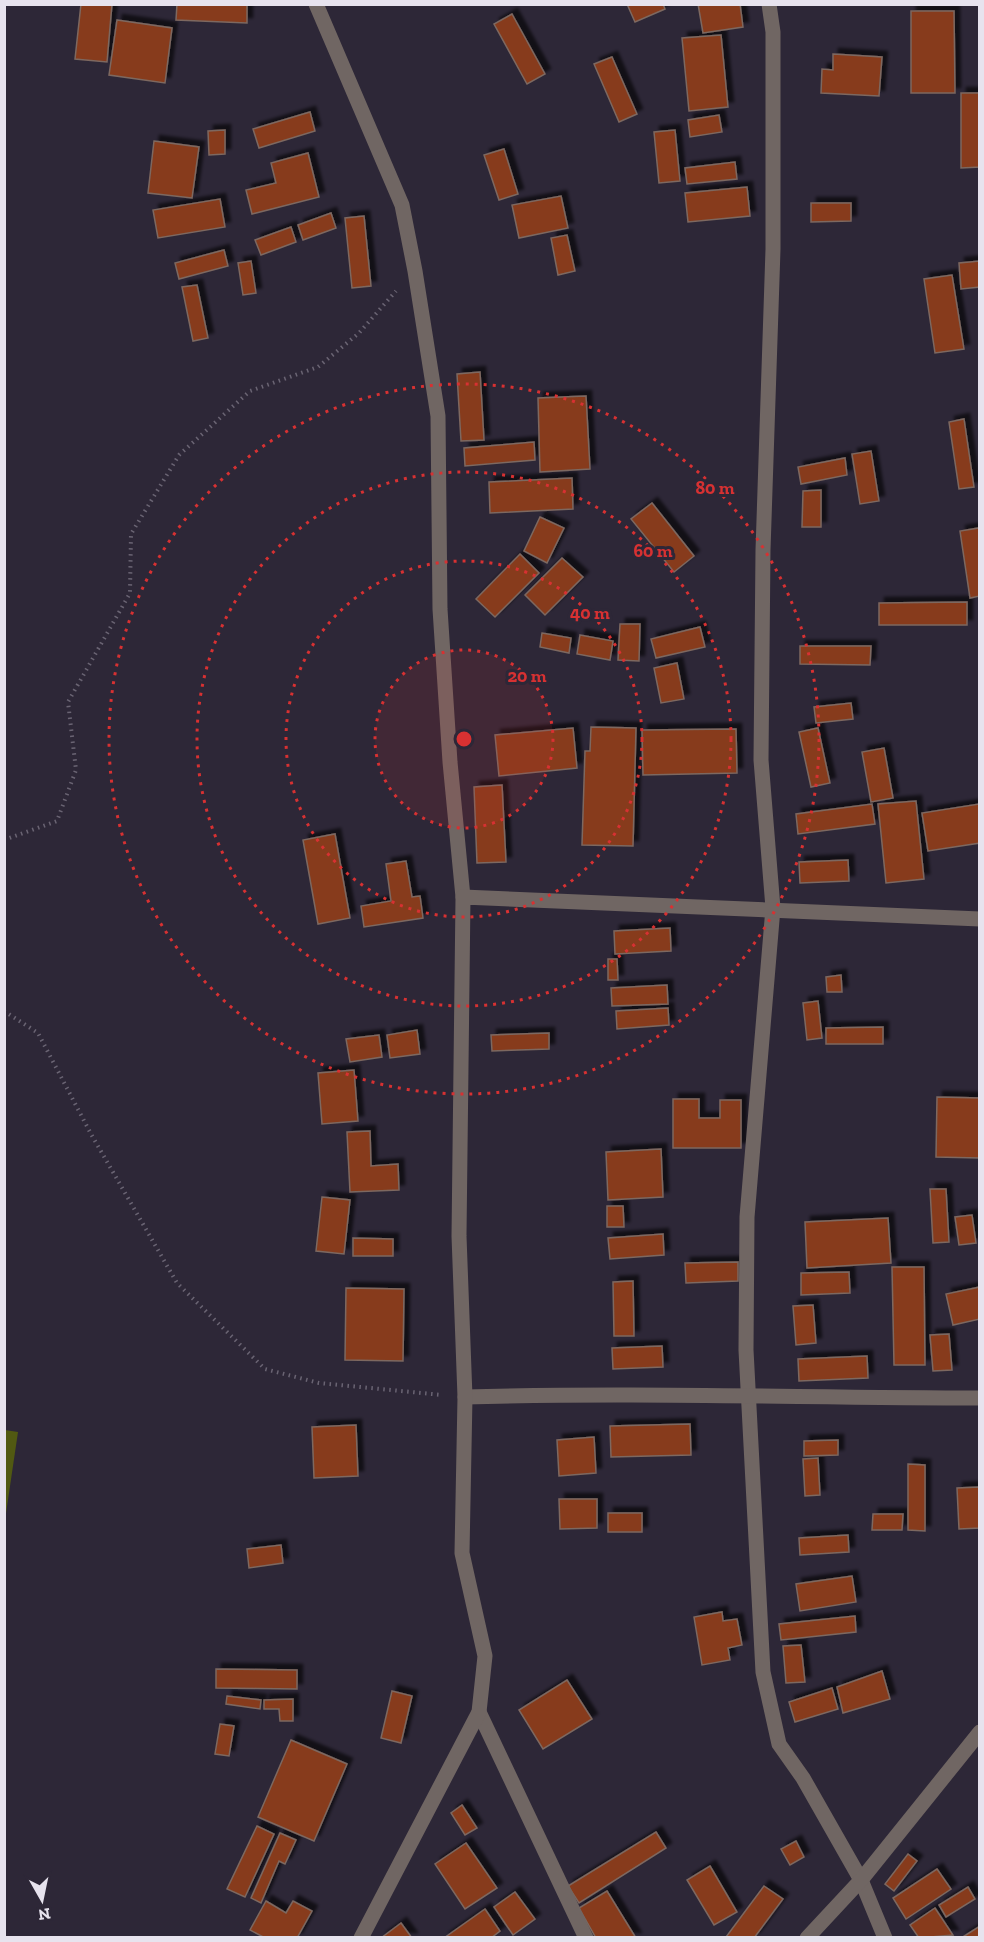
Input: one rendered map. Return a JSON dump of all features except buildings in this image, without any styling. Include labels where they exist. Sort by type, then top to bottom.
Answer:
[{"type":"street","points":[[316,4],[402,205],[438,416],[440,609],[450,762],[463,897],[459,1236],[465,1397],[462,1553],[485,1656],[479,1712],[361,1938]]},
{"type":"street","points":[[769,4],[773,32],[773,249],[763,550],[761,760],[773,908],[747,1217],[747,1398],[763,1672],[779,1744],[803,1778],[861,1880],[885,1938]]},
{"type":"street","points":[[463,897],[773,908],[980,919]]},
{"type":"street","points":[[465,1397],[594,1394],[747,1398],[980,1398]]},
{"type":"street","points":[[479,1712],[586,1938]]},
{"type":"street","points":[[807,1938],[861,1880],[980,1732]]},
{"type":"path","points":[[4,840],[57,821],[76,770],[68,702],[130,593],[131,534],[179,455],[250,391],[318,367],[359,333],[415,271]]},
{"type":"path","points":[[4,1011],[38,1033],[91,1134],[177,1283],[265,1369],[319,1383],[465,1397]]},
{"type":"green space","points":[[4,1430],[18,1432],[5,1520]]}]
